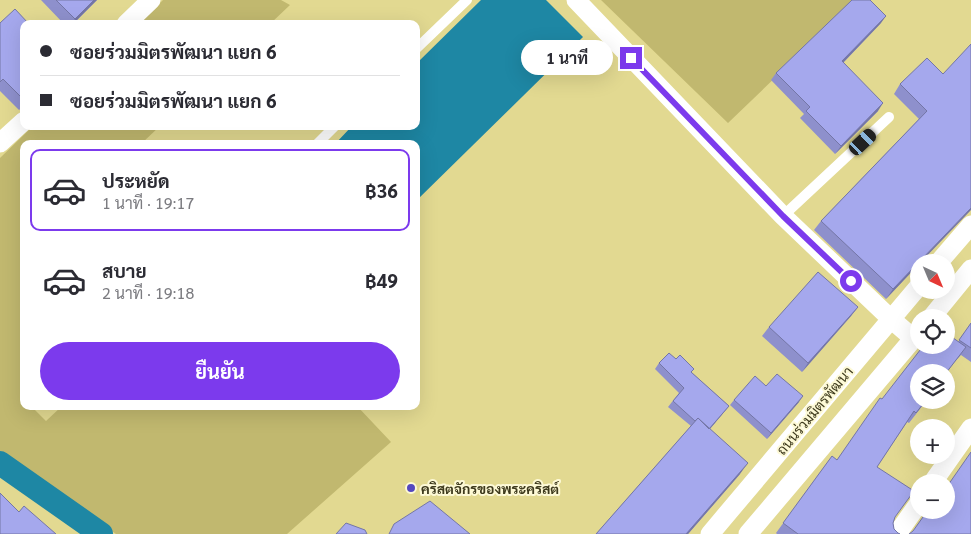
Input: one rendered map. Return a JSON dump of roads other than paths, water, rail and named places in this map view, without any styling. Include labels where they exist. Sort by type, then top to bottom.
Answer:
[{"type":"street","points":[[130,20],[151,0]]},
{"type":"street","points":[[576,0],[783,216],[891,319],[910,331]]},
{"type":"street","points":[[0,143],[20,124]]},
{"type":"street","points":[[946,254],[971,225]]},
{"type":"street","points":[[938,309],[971,269]]},
{"type":"street","name":"ถนนร่วมมิตรพัฒนา","points":[[710,534],[910,297]]},
{"type":"street","points":[[748,534],[910,342]]},
{"type":"street","points":[[939,474],[971,428]]},
{"type":"street","points":[[897,534],[910,516]]},
{"type":"street","points":[[723,518],[744,534]]},
{"type":"lane","points":[[420,45],[467,0]]},
{"type":"lane","points":[[783,216],[889,117]]},
{"type":"lane","points":[[321,140],[331,130]]},
{"type":"water","points":[[481,0],[546,0],[583,37],[420,197],[420,140],[339,140],[348,130],[420,130],[420,60]]},
{"type":"waterway","points":[[0,463],[101,534]]},
{"type":"place","name":"คริสตจักรของพระคริสต์","points":[[411,488]]}]
